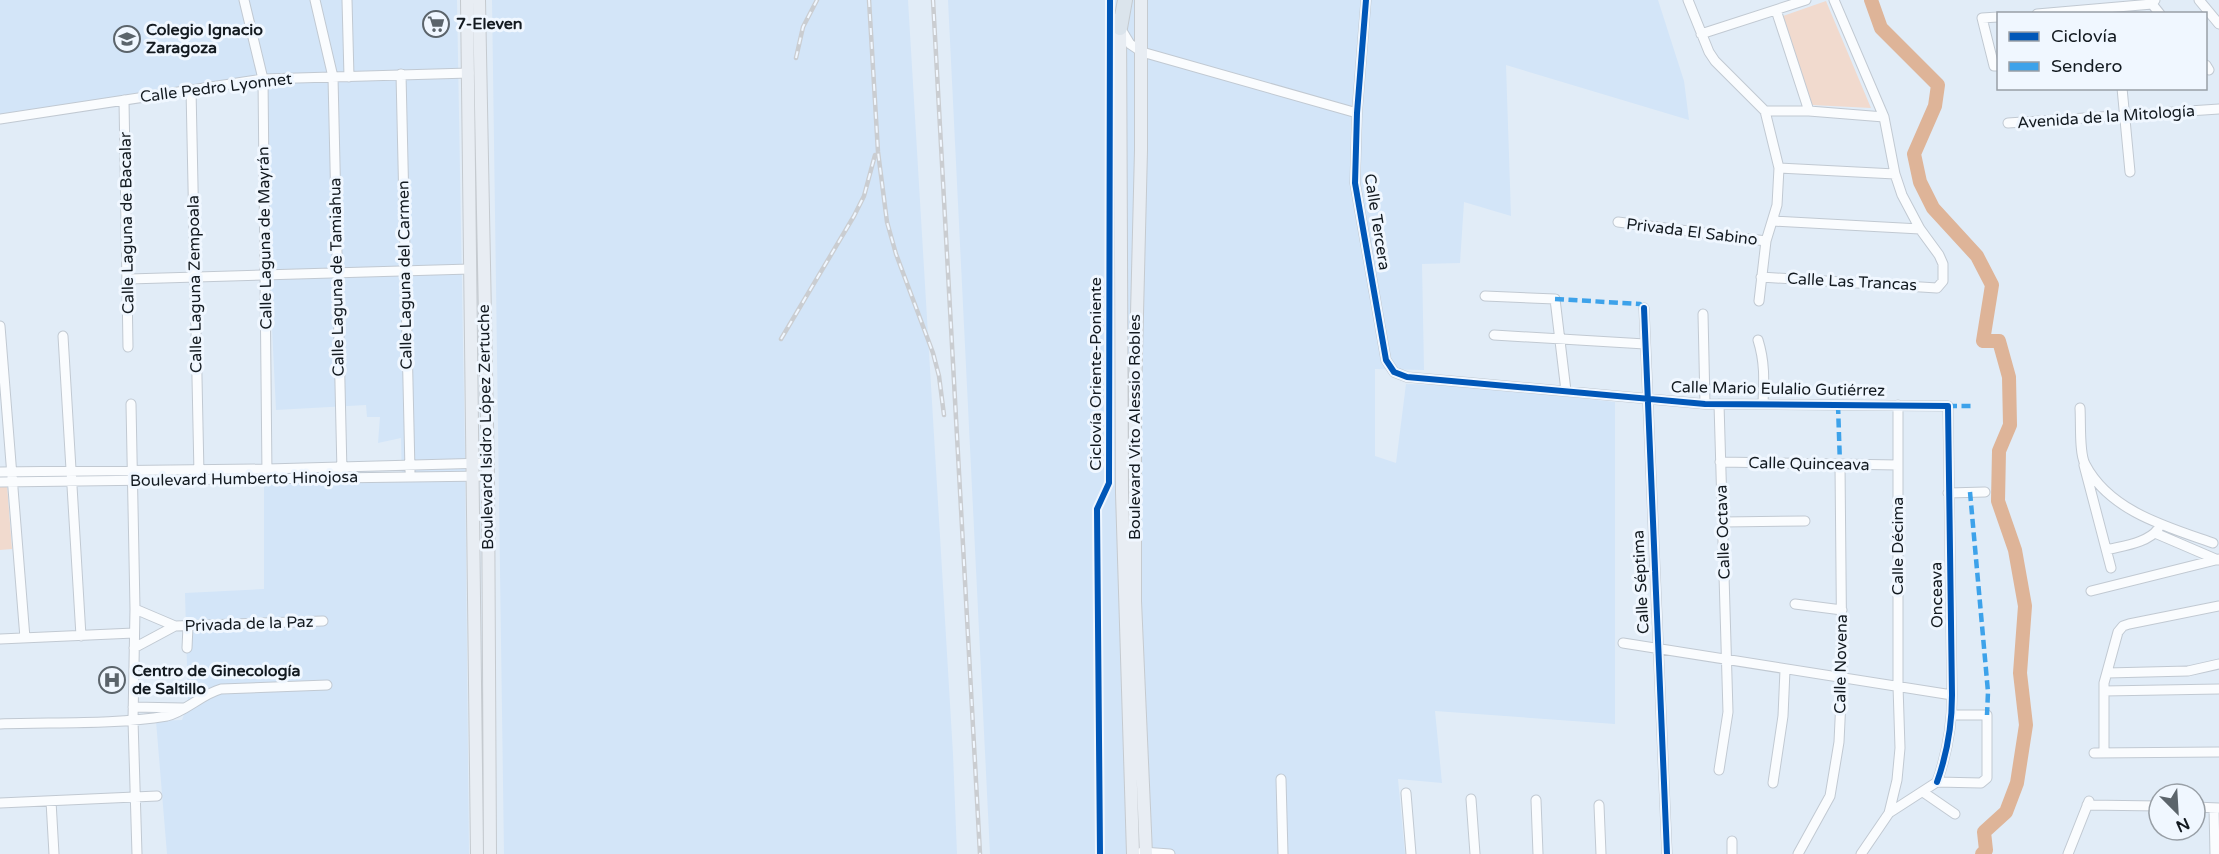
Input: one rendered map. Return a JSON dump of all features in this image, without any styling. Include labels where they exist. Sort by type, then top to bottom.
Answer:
[{"type":"highway","points":[[1120,28],[1124,1]]},
{"type":"main road","name":"Boulevard Isidro López Zertuche","points":[[467,0],[469,73],[475,128],[488,476],[490,854]]},
{"type":"main road","name":"Boulevard Isidro López Zertuche","points":[[477,854],[470,269],[479,0]]},
{"type":"main road","name":"Boulevard Vito Alessio Robles","points":[[1141,0],[1141,150],[1135,396],[1135,601],[1146,853]]},
{"type":"main road","name":"Boulevard Vito Alessio Robles","points":[[1120,28],[1122,493],[1132,853]]},
{"type":"main road","points":[[1122,395],[1135,396]]},
{"type":"street","name":"Calle Laguna de Mayrán","points":[[244,0],[263,79],[267,474]]},
{"type":"street","name":"Calle Laguna de Tamiahua","points":[[315,0],[333,77],[342,472]]},
{"type":"street","points":[[347,0],[349,77]]},
{"type":"street","name":"Calle Tercera","points":[[1366,0],[1357,113],[1355,183],[1386,360],[1394,372]]},
{"type":"street","points":[[1688,0],[1714,61],[1766,111],[1779,168],[1779,190],[1773,221],[1766,241],[1759,301]]},
{"type":"street","points":[[1701,34],[1806,0]]},
{"type":"street","points":[[1834,0],[1884,117],[1895,174],[1902,195],[1920,229]]},
{"type":"street","points":[[2199,0],[2219,24]]},
{"type":"street","points":[[2056,12],[2153,2]]},
{"type":"street","points":[[1776,10],[1809,111]]},
{"type":"street","points":[[1997,17],[1982,18],[1994,66],[1997,66]]},
{"type":"street","points":[[1120,28],[1130,44],[1142,52],[1357,113]]},
{"type":"street","name":"Calle Pedro Lyonnet","points":[[0,119],[263,79],[469,73]]},
{"type":"street","name":"Calle Laguna del Carmen","points":[[401,74],[410,476]]},
{"type":"street","name":"Calle Laguna Zempoala","points":[[191,89],[199,474]]},
{"type":"street","points":[[2122,90],[2130,172]]},
{"type":"street","name":"Calle Laguna de Bacalar","points":[[124,100],[129,279],[128,346]]},
{"type":"street","name":"Avenida de la Mitología","points":[[2008,123],[2205,111],[2219,108]]},
{"type":"street","points":[[1766,111],[1809,111],[1884,117]]},
{"type":"street","points":[[1779,168],[1895,174]]},
{"type":"street","points":[[1773,221],[1920,229]]},
{"type":"street","name":"Privada El Sabino","points":[[1618,222],[1766,241]]},
{"type":"street","name":"Calle Las Trancas","points":[[1761,277],[1937,288],[1942,284],[1944,276],[1943,264],[1920,229]]},
{"type":"street","points":[[129,279],[470,269]]},
{"type":"street","points":[[1485,296],[1555,299],[1566,391]]},
{"type":"street","name":"Calle Séptima","points":[[1644,308],[1646,399],[1667,854]]},
{"type":"street","points":[[1703,314],[1705,404]]},
{"type":"street","points":[[0,326],[25,638]]},
{"type":"street","points":[[1494,335],[1645,344]]},
{"type":"street","points":[[63,336],[81,636]]},
{"type":"street","points":[[1758,340],[1765,370],[1763,404]]},
{"type":"street","name":"Calle Mario Eulalio Gutiérrez","points":[[1394,372],[1407,377],[1705,404],[1947,406]]},
{"type":"street","points":[[131,404],[135,609],[134,796],[137,854]]},
{"type":"street","name":"Calle Octava","points":[[1719,404],[1728,720],[1719,770]]},
{"type":"street","name":"Calle Décima","points":[[1889,813],[1897,780],[1900,748],[1898,405]]},
{"type":"street","name":"Onceava","points":[[1937,782],[1952,715],[1953,696],[1947,406]]},
{"type":"street","points":[[2080,408],[2083,462],[2111,568]]},
{"type":"street","name":"Calle Quinceava","points":[[1720,462],[1899,465]]},
{"type":"street","points":[[2083,462],[2104,491],[2123,505],[2158,529],[2218,559]]},
{"type":"street","name":"Boulevard Humberto Hinojosa","points":[[0,482],[12,483],[131,470],[199,474],[267,474],[342,472],[410,465],[487,463]]},
{"type":"street","name":"Calle Novena","points":[[1798,854],[1830,796],[1839,742],[1842,678],[1840,465]]},
{"type":"street","name":"Boulevard Humberto Hinojosa","points":[[0,472],[132,481],[199,474]]},
{"type":"street","name":"Boulevard Humberto Hinojosa","points":[[342,472],[410,476],[488,476]]},
{"type":"street","points":[[1948,493],[1985,492]]},
{"type":"street","points":[[1723,522],[1805,521]]},
{"type":"street","points":[[2107,550],[2143,539],[2158,529],[2213,543]]},
{"type":"street","points":[[2091,591],[2218,559]]},
{"type":"street","points":[[1795,604],[1842,610]]},
{"type":"street","points":[[2219,606],[2123,626],[2115,638],[2107,673],[2099,752],[2219,752]]},
{"type":"street","name":"Privada de la Paz","points":[[135,609],[175,626],[323,621]]},
{"type":"street","name":"Privada de la Paz","points":[[134,648],[175,626]]},
{"type":"street","points":[[188,626],[188,648]]},
{"type":"street","points":[[0,639],[134,633]]},
{"type":"street","points":[[1623,643],[1953,696]]},
{"type":"street","points":[[2107,673],[2188,671],[2219,664]]},
{"type":"street","points":[[1773,783],[1783,716],[1785,670]]},
{"type":"street","points":[[133,707],[174,714],[221,689],[327,685]]},
{"type":"street","points":[[2104,691],[2219,689]]},
{"type":"street","points":[[0,724],[133,720],[158,711]]},
{"type":"street","points":[[1861,854],[1889,813],[1937,782],[1981,783],[1987,778],[1987,715],[1952,715]]},
{"type":"street","points":[[1281,779],[1283,854]]},
{"type":"street","points":[[1923,792],[1955,814]]},
{"type":"street","points":[[1406,793],[1411,854]]},
{"type":"street","points":[[0,803],[157,796]]},
{"type":"street","points":[[1471,799],[1475,854]]},
{"type":"street","points":[[1536,800],[1538,854]]},
{"type":"street","points":[[51,801],[54,854]]},
{"type":"street","points":[[2068,854],[2088,803],[2147,805]]},
{"type":"street","points":[[1599,805],[1601,854]]},
{"type":"street","points":[[2216,854],[2217,808]]},
{"type":"street","points":[[1732,841],[1732,854]]},
{"type":"street","points":[[1132,853],[1170,854]]},
{"type":"shaded area","points":[[0,0],[457,0],[469,854],[167,854],[156,721],[182,720],[188,703],[185,593],[264,589],[264,485],[402,482],[401,438],[378,443],[380,417],[367,417],[366,405],[276,410],[260,80],[0,119]]},
{"type":"shaded area","points":[[492,0],[908,0],[957,854],[504,854]]},
{"type":"shaded area","points":[[948,0],[1658,0],[1684,81],[1689,120],[1506,65],[1511,216],[1464,202],[1460,263],[1422,264],[1424,370],[1375,369],[1375,456],[1396,463],[1406,384],[1471,386],[1615,402],[1615,724],[1435,711],[1442,783],[1398,779],[1405,854],[990,854]]},
{"type":"shaded area","points":[[1826,1],[1871,108],[1812,105],[1783,16]]},
{"type":"shaded area","points":[[0,485],[7,485],[12,549],[0,550]]},
{"type":"waterway","points":[[1871,0],[1881,28],[1938,85],[1935,106],[1914,154],[1920,182],[1933,208],[1977,256],[1992,285],[1983,341],[1999,341],[2009,377],[2010,425],[1999,451],[1998,501],[2015,550],[2025,606],[2020,673],[2026,725],[2017,783],[2006,812],[1984,832],[1986,850],[1982,854]]},
{"type":"railway","points":[[796,58],[803,27],[817,0]]},
{"type":"railway","points":[[869,0],[878,152],[887,222],[896,254],[933,353],[939,376],[944,415]]},
{"type":"railway","points":[[933,0],[980,854]]},
{"type":"railway","points":[[781,339],[854,216],[864,196],[875,155]]},
{"type":"marked path","points":[[1555,299],[1640,304],[1644,308]]},
{"type":"marked path","points":[[1838,405],[1840,465]]},
{"type":"marked path","points":[[1948,406],[1972,406]]},
{"type":"marked path","points":[[1970,492],[1988,692],[1987,715]]},
{"type":"cycle path","name":"Ciclovía Oriente-Poniente","points":[[1100,854],[1097,509],[1109,483],[1110,0]]},
{"type":"cycle path","points":[[1366,0],[1357,113],[1355,183],[1386,360],[1394,372],[1407,377],[1705,404],[1948,406],[1952,706],[1946,750],[1937,782]]},
{"type":"cycle path","points":[[1644,308],[1667,854]]},
{"type":"place","name":"7-Eleven","points":[[436,24]]},
{"type":"place","name":"Colegio Ignacio Zaragoza","points":[[127,39]]},
{"type":"place","name":"Centro de Ginecología de Saltillo","points":[[112,680]]}]
